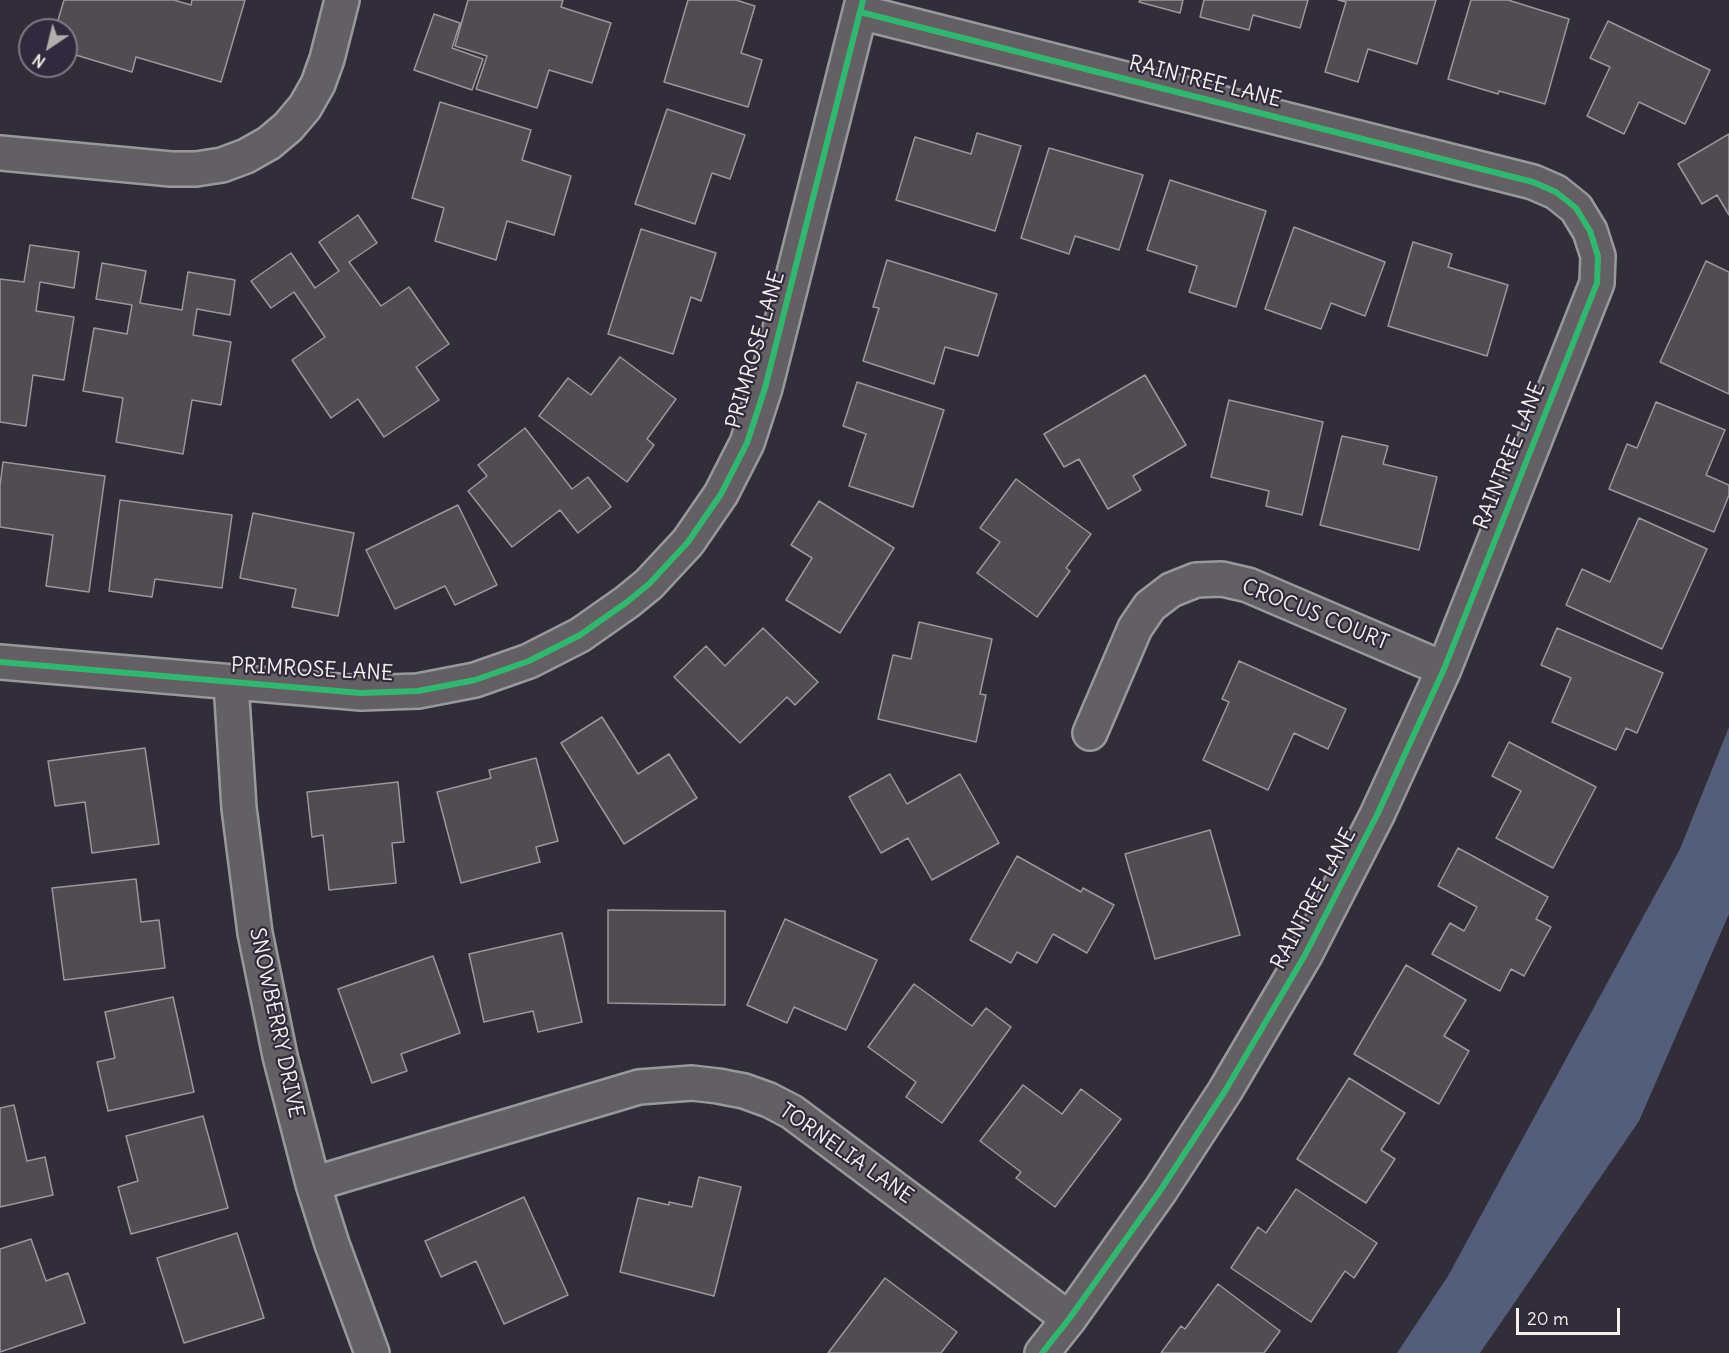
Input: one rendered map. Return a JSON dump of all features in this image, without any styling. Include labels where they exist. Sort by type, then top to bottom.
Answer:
[{"type":"street","points":[[0,153],[159,168],[196,169],[222,165],[246,156],[269,143],[288,127],[305,107],[318,84],[327,58],[342,0]]},
{"type":"street","name":"RAINTREE LANE","points":[[862,6],[1533,182],[1556,192],[1576,208],[1590,231],[1598,256],[1597,283],[1444,669],[1377,815],[1305,955],[1218,1101],[1160,1191],[1069,1319],[1042,1353]]},
{"type":"street","name":"PRIMROSE LANE","points":[[0,662],[361,693],[418,691],[475,680],[528,662],[580,635],[627,602],[649,584],[680,550],[721,494],[747,443],[765,388],[862,6]]},
{"type":"street","name":"CROCUS COURT","points":[[1090,733],[1135,628],[1150,606],[1171,590],[1196,580],[1222,579],[1248,585],[1444,669]]},
{"type":"street","name":"SNOWBERRY DRIVE","points":[[231,683],[239,808],[255,933],[280,1056],[313,1184],[332,1244],[372,1353]]},
{"type":"street","name":"TORNELIA LANE","points":[[313,1184],[639,1087],[666,1083],[718,1086],[744,1091],[769,1100],[806,1122],[1069,1319]]},
{"type":"water","points":[[1729,727],[1729,914],[1639,1121],[1480,1353],[1397,1353],[1448,1276],[1680,849]]},
{"type":"building","points":[[64,0],[174,0],[191,5],[192,0],[245,0],[221,82],[136,57],[132,72],[78,56],[78,18],[59,18]]},
{"type":"building","points":[[468,0],[563,0],[561,7],[611,23],[592,83],[549,70],[537,108],[476,89],[487,56],[455,46]]},
{"type":"building","points":[[688,0],[736,0],[755,6],[741,53],[762,60],[748,107],[664,82]]},
{"type":"building","points":[[1140,0],[1183,0],[1180,13],[1139,2]]},
{"type":"building","points":[[1204,0],[1308,0],[1300,28],[1253,15],[1249,30],[1200,17]]},
{"type":"building","points":[[1338,0],[1436,0],[1417,64],[1368,49],[1358,82],[1325,72],[1346,2]]},
{"type":"building","points":[[1471,0],[1508,0],[1569,19],[1545,104],[1499,91],[1498,94],[1448,79]]},
{"type":"building","points":[[434,14],[460,23],[452,48],[483,59],[472,90],[414,70]]},
{"type":"building","points":[[1608,21],[1710,70],[1685,124],[1639,102],[1624,134],[1587,116],[1610,67],[1590,58]]},
{"type":"building","points":[[440,102],[531,130],[522,160],[571,176],[554,235],[507,221],[496,260],[435,241],[444,208],[412,198]]},
{"type":"building","points":[[667,109],[745,135],[730,179],[712,173],[695,224],[635,204]]},
{"type":"building","points":[[977,133],[1021,146],[995,231],[896,200],[915,137],[971,154]]},
{"type":"building","points":[[1729,134],[1729,215],[1717,195],[1702,204],[1678,164]]},
{"type":"building","points":[[1049,148],[1143,175],[1119,250],[1075,236],[1069,254],[1021,238]]},
{"type":"building","points":[[1170,180],[1266,211],[1236,307],[1189,292],[1197,266],[1147,250]]},
{"type":"building","points":[[358,215],[377,243],[349,262],[381,306],[409,287],[449,344],[416,367],[439,400],[384,437],[358,399],[331,418],[292,360],[325,337],[294,292],[271,308],[251,281],[291,253],[315,288],[339,271],[319,242]]},
{"type":"building","points":[[1294,227],[1385,262],[1365,316],[1331,303],[1321,329],[1265,309]]},
{"type":"building","points":[[641,229],[716,253],[701,301],[691,297],[673,354],[608,334]]},
{"type":"building","points":[[1413,242],[1452,254],[1448,267],[1508,285],[1487,356],[1388,326]]},
{"type":"building","points":[[30,245],[79,252],[74,288],[40,282],[36,311],[74,317],[64,380],[33,375],[26,426],[0,422],[0,279],[24,282]]},
{"type":"building","points":[[887,260],[997,294],[978,356],[945,347],[934,384],[863,361],[879,308],[873,307]]},
{"type":"building","points":[[1706,261],[1729,272],[1729,394],[1660,362]]},
{"type":"building","points":[[102,263],[146,271],[140,303],[182,310],[188,272],[235,280],[230,315],[197,309],[193,335],[231,342],[221,405],[192,400],[183,454],[116,442],[123,398],[83,391],[94,328],[127,334],[132,305],[96,299]]},
{"type":"building","points":[[620,357],[676,399],[647,439],[654,445],[627,482],[539,416],[568,378],[591,395]]},
{"type":"building","points":[[1145,375],[1186,445],[1133,476],[1141,490],[1108,509],[1079,459],[1064,467],[1044,434]]},
{"type":"building","points":[[857,382],[944,410],[913,507],[849,486],[866,434],[843,426]]},
{"type":"building","points":[[1229,400],[1323,422],[1302,515],[1266,506],[1269,491],[1211,477]]},
{"type":"building","points":[[1656,402],[1725,430],[1706,475],[1729,485],[1729,495],[1714,532],[1609,489],[1627,444],[1637,448]]},
{"type":"building","points":[[525,428],[572,489],[588,477],[611,507],[578,533],[560,510],[512,547],[468,491],[487,476],[478,465]]},
{"type":"building","points":[[1342,436],[1388,446],[1383,464],[1437,477],[1419,550],[1320,525]]},
{"type":"building","points":[[3,462],[105,476],[89,592],[46,586],[53,535],[0,527],[0,486]]},
{"type":"building","points":[[1016,479],[1091,534],[1066,568],[1070,571],[1037,617],[977,573],[1000,542],[980,528]]},
{"type":"building","points":[[120,500],[232,515],[222,588],[155,579],[152,597],[109,591]]},
{"type":"building","points":[[819,501],[894,548],[840,633],[786,600],[812,558],[791,545]]},
{"type":"building","points":[[458,505],[497,585],[455,605],[445,586],[395,609],[366,550]]},
{"type":"building","points":[[253,513],[354,533],[338,616],[292,607],[296,589],[240,578]]},
{"type":"building","points":[[1639,518],[1707,549],[1662,649],[1566,605],[1582,569],[1610,582]]},
{"type":"building","points":[[919,622],[992,639],[980,694],[986,695],[976,742],[878,719],[893,655],[911,659]]},
{"type":"building","points":[[763,628],[818,682],[795,705],[787,697],[740,743],[674,677],[706,646],[725,666]]},
{"type":"building","points":[[1557,628],[1663,673],[1637,733],[1626,728],[1616,750],[1552,722],[1571,678],[1541,665]]},
{"type":"building","points":[[1239,661],[1346,709],[1328,749],[1294,733],[1268,790],[1203,760],[1229,702],[1222,699]]},
{"type":"building","points":[[602,717],[638,774],[669,754],[697,798],[624,844],[561,743]]},
{"type":"building","points":[[1509,742],[1596,787],[1553,868],[1496,838],[1521,791],[1492,776]]},
{"type":"building","points":[[145,748],[159,844],[92,853],[85,802],[55,806],[48,761]]},
{"type":"building","points":[[536,758],[558,841],[536,847],[540,862],[461,883],[437,792],[491,778],[489,770]]},
{"type":"building","points":[[890,774],[907,804],[960,774],[999,843],[932,880],[908,838],[881,853],[849,797]]},
{"type":"building","points":[[398,782],[404,842],[392,843],[396,883],[329,890],[323,835],[312,837],[307,792]]},
{"type":"building","points":[[1210,830],[1240,935],[1155,959],[1125,854]]},
{"type":"building","points":[[1458,848],[1548,897],[1536,919],[1551,927],[1524,976],[1511,969],[1500,991],[1432,954],[1450,923],[1464,931],[1477,907],[1438,886]]},
{"type":"building","points":[[1017,856],[1081,892],[1083,888],[1114,905],[1087,953],[1053,934],[1037,963],[1017,952],[1011,963],[970,940]]},
{"type":"building","points":[[136,879],[141,922],[159,920],[165,968],[64,980],[52,888]]},
{"type":"building","points":[[608,910],[725,911],[725,1005],[608,1003]]},
{"type":"building","points":[[785,919],[877,960],[846,1030],[794,1007],[787,1023],[747,1005]]},
{"type":"building","points":[[562,933],[582,1022],[538,1032],[533,1011],[484,1022],[469,954]]},
{"type":"building","points":[[433,956],[460,1033],[401,1054],[407,1071],[372,1083],[338,989]]},
{"type":"building","points":[[1406,965],[1466,1000],[1444,1036],[1469,1051],[1439,1104],[1354,1054]]},
{"type":"building","points":[[914,984],[972,1026],[986,1008],[1011,1027],[942,1123],[906,1097],[916,1082],[868,1047]]},
{"type":"building","points":[[173,997],[194,1092],[108,1111],[97,1062],[115,1058],[105,1012]]},
{"type":"building","points":[[1349,1078],[1405,1113],[1381,1150],[1395,1159],[1366,1203],[1297,1159]]},
{"type":"building","points":[[1023,1085],[1062,1114],[1081,1089],[1121,1119],[1055,1207],[1016,1178],[1021,1172],[980,1141]]},
{"type":"building","points":[[14,1105],[27,1161],[45,1157],[53,1195],[0,1207],[0,1108]]},
{"type":"building","points":[[203,1116],[228,1208],[131,1234],[118,1187],[138,1181],[126,1136]]},
{"type":"building","points":[[699,1177],[741,1187],[714,1296],[620,1272],[638,1198],[669,1205],[669,1202],[692,1207]]},
{"type":"building","points":[[1296,1189],[1377,1243],[1354,1278],[1345,1271],[1311,1322],[1231,1268],[1258,1227],[1266,1233]]},
{"type":"building","points":[[524,1197],[568,1295],[504,1324],[476,1261],[441,1277],[425,1241]]},
{"type":"building","points":[[237,1233],[264,1318],[184,1343],[157,1258]]},
{"type":"building","points":[[31,1239],[46,1281],[68,1273],[85,1323],[0,1352],[0,1249]]},
{"type":"building","points":[[885,1278],[957,1332],[941,1353],[828,1353]]},
{"type":"building","points":[[1218,1284],[1280,1331],[1264,1353],[1161,1353],[1181,1326],[1185,1329]]},
{"type":"cycle path","points":[[0,662],[361,693],[418,691],[475,680],[529,661],[580,635],[627,602],[649,584],[688,542],[721,494],[747,443],[765,388],[863,0]]},
{"type":"cycle path","points":[[860,12],[1533,182],[1556,192],[1576,208],[1590,231],[1598,256],[1597,283],[1444,669],[1377,815],[1305,955],[1225,1091],[1160,1191],[1069,1319],[1042,1353]]}]
